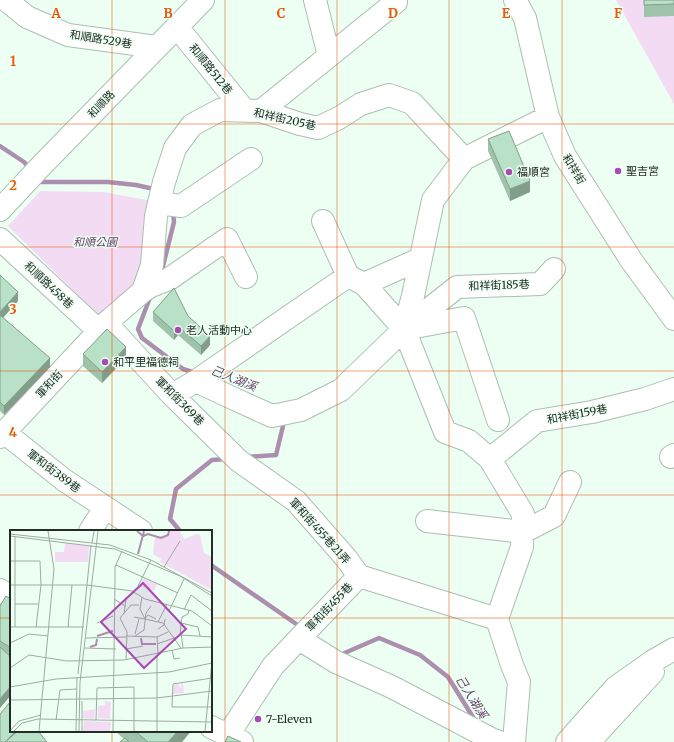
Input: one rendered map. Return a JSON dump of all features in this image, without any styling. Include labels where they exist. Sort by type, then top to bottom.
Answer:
[{"type":"street","name":"和順路529巷","points":[[6,0],[27,17],[68,35],[157,47]]},
{"type":"street","name":"和順路","points":[[0,210],[203,0]]},
{"type":"street","points":[[315,0],[329,56]]},
{"type":"street","name":"和祥街","points":[[515,0],[525,18],[548,117],[566,156],[631,260],[674,319]]},
{"type":"street","points":[[253,111],[329,56],[396,2]]},
{"type":"street","name":"和順路512巷","points":[[177,27],[253,111]]},
{"type":"street","name":"和祥街205巷","points":[[154,285],[152,265],[156,216],[166,204],[164,182],[175,148],[192,125],[220,110],[253,111],[318,128],[361,104],[389,95],[412,103],[464,159]]},
{"type":"street","points":[[404,330],[413,296],[433,200],[464,159],[548,117]]},
{"type":"street","points":[[166,204],[181,206],[251,159]]},
{"type":"street","points":[[307,631],[336,662],[392,687],[495,739],[519,682],[497,619],[522,547],[522,514],[490,459],[469,440],[444,432],[404,330],[356,280],[323,221]]},
{"type":"street","name":"和順路458巷","points":[[0,239],[102,327]]},
{"type":"street","points":[[102,327],[154,285],[227,239],[246,277]]},
{"type":"street","points":[[172,394],[356,280],[420,259]]},
{"type":"street","name":"和祥街185巷","points":[[209,371],[228,396],[272,416],[301,410],[341,390],[404,330],[457,287],[540,284],[554,269]]},
{"type":"street","points":[[404,330],[464,318],[498,420]]},
{"type":"street","name":"軍和街369巷","points":[[102,327],[234,455]]},
{"type":"street","name":"軍和街","points":[[2,434],[102,327]]},
{"type":"street","name":"和祥街159巷","points":[[490,459],[537,421],[592,412],[645,399],[674,389]]},
{"type":"street","name":"軍和街389巷","points":[[2,434],[64,480],[139,530]]},
{"type":"street","name":"軍和街455巷21弄","points":[[234,455],[296,501],[346,558],[359,576]]},
{"type":"street","points":[[427,521],[522,532],[554,516],[570,482]]},
{"type":"street","points":[[91,530],[105,508]]},
{"type":"street","name":"軍和街455巷","points":[[220,735],[273,666],[359,576],[497,619]]},
{"type":"street","points":[[0,590],[10,596]]},
{"type":"street","points":[[567,742],[616,687],[653,660],[674,649]]},
{"type":"street","points":[[589,742],[674,649]]},
{"type":"green space","points":[[616,0],[674,0],[674,104]]},
{"type":"green space","name":"和順公園","points":[[40,191],[103,192],[158,202],[139,273],[125,297],[103,320],[8,226]]},
{"type":"building","points":[[644,0],[674,0],[674,4],[644,5]]},
{"type":"building","name":"福順宮","points":[[509,131],[530,181],[510,189],[488,139]]},
{"type":"building","points":[[0,275],[18,292],[0,312]]},
{"type":"building","points":[[174,288],[188,316],[210,336],[201,346],[178,326],[174,331],[153,312]]},
{"type":"building","points":[[0,315],[50,358],[4,406],[0,402]]},
{"type":"building","points":[[107,329],[126,347],[102,372],[83,354]]},
{"type":"building","points":[[6,596],[10,598],[10,647],[0,641],[0,606]]},
{"type":"building","points":[[0,647],[10,656],[10,687],[0,699]]},
{"type":"building","points":[[10,702],[10,732],[15,732],[5,742],[0,742],[0,714]]},
{"type":"building","points":[[17,732],[39,732],[47,742],[5,742]]},
{"type":"building","points":[[136,732],[177,732],[168,742],[148,742]]},
{"type":"building","points":[[228,736],[241,742],[225,742]]},
{"type":"building","points":[[125,738],[129,742],[120,742]]},
{"type":"waterway","name":"己人湖溪","points":[[0,146],[24,162],[31,170]]},
{"type":"waterway","name":"己人湖溪","points":[[38,178],[41,182],[108,182],[136,185],[154,189]]},
{"type":"waterway","name":"己人湖溪","points":[[161,274],[174,222],[173,211]]},
{"type":"waterway","name":"己人湖溪","points":[[151,295],[138,329],[142,338],[183,369],[196,373]]},
{"type":"waterway","name":"己人湖溪","points":[[247,457],[276,455],[283,426],[280,420]]},
{"type":"waterway","name":"己人湖溪","points":[[179,530],[170,519],[176,489],[212,460],[226,459]]},
{"type":"waterway","name":"己人湖溪","points":[[212,566],[302,628]]},
{"type":"waterway","name":"己人湖溪","points":[[339,655],[379,638],[420,655],[448,677],[476,722]]},
{"type":"place","name":"聖吉宮","points":[[618,171]]},
{"type":"place","name":"福順宮","points":[[509,172]]},
{"type":"place","name":"老人活動中心","points":[[178,330]]},
{"type":"place","name":"和平里福德祠","points":[[105,362]]},
{"type":"place","name":"7-Eleven","points":[[258,719]]}]
